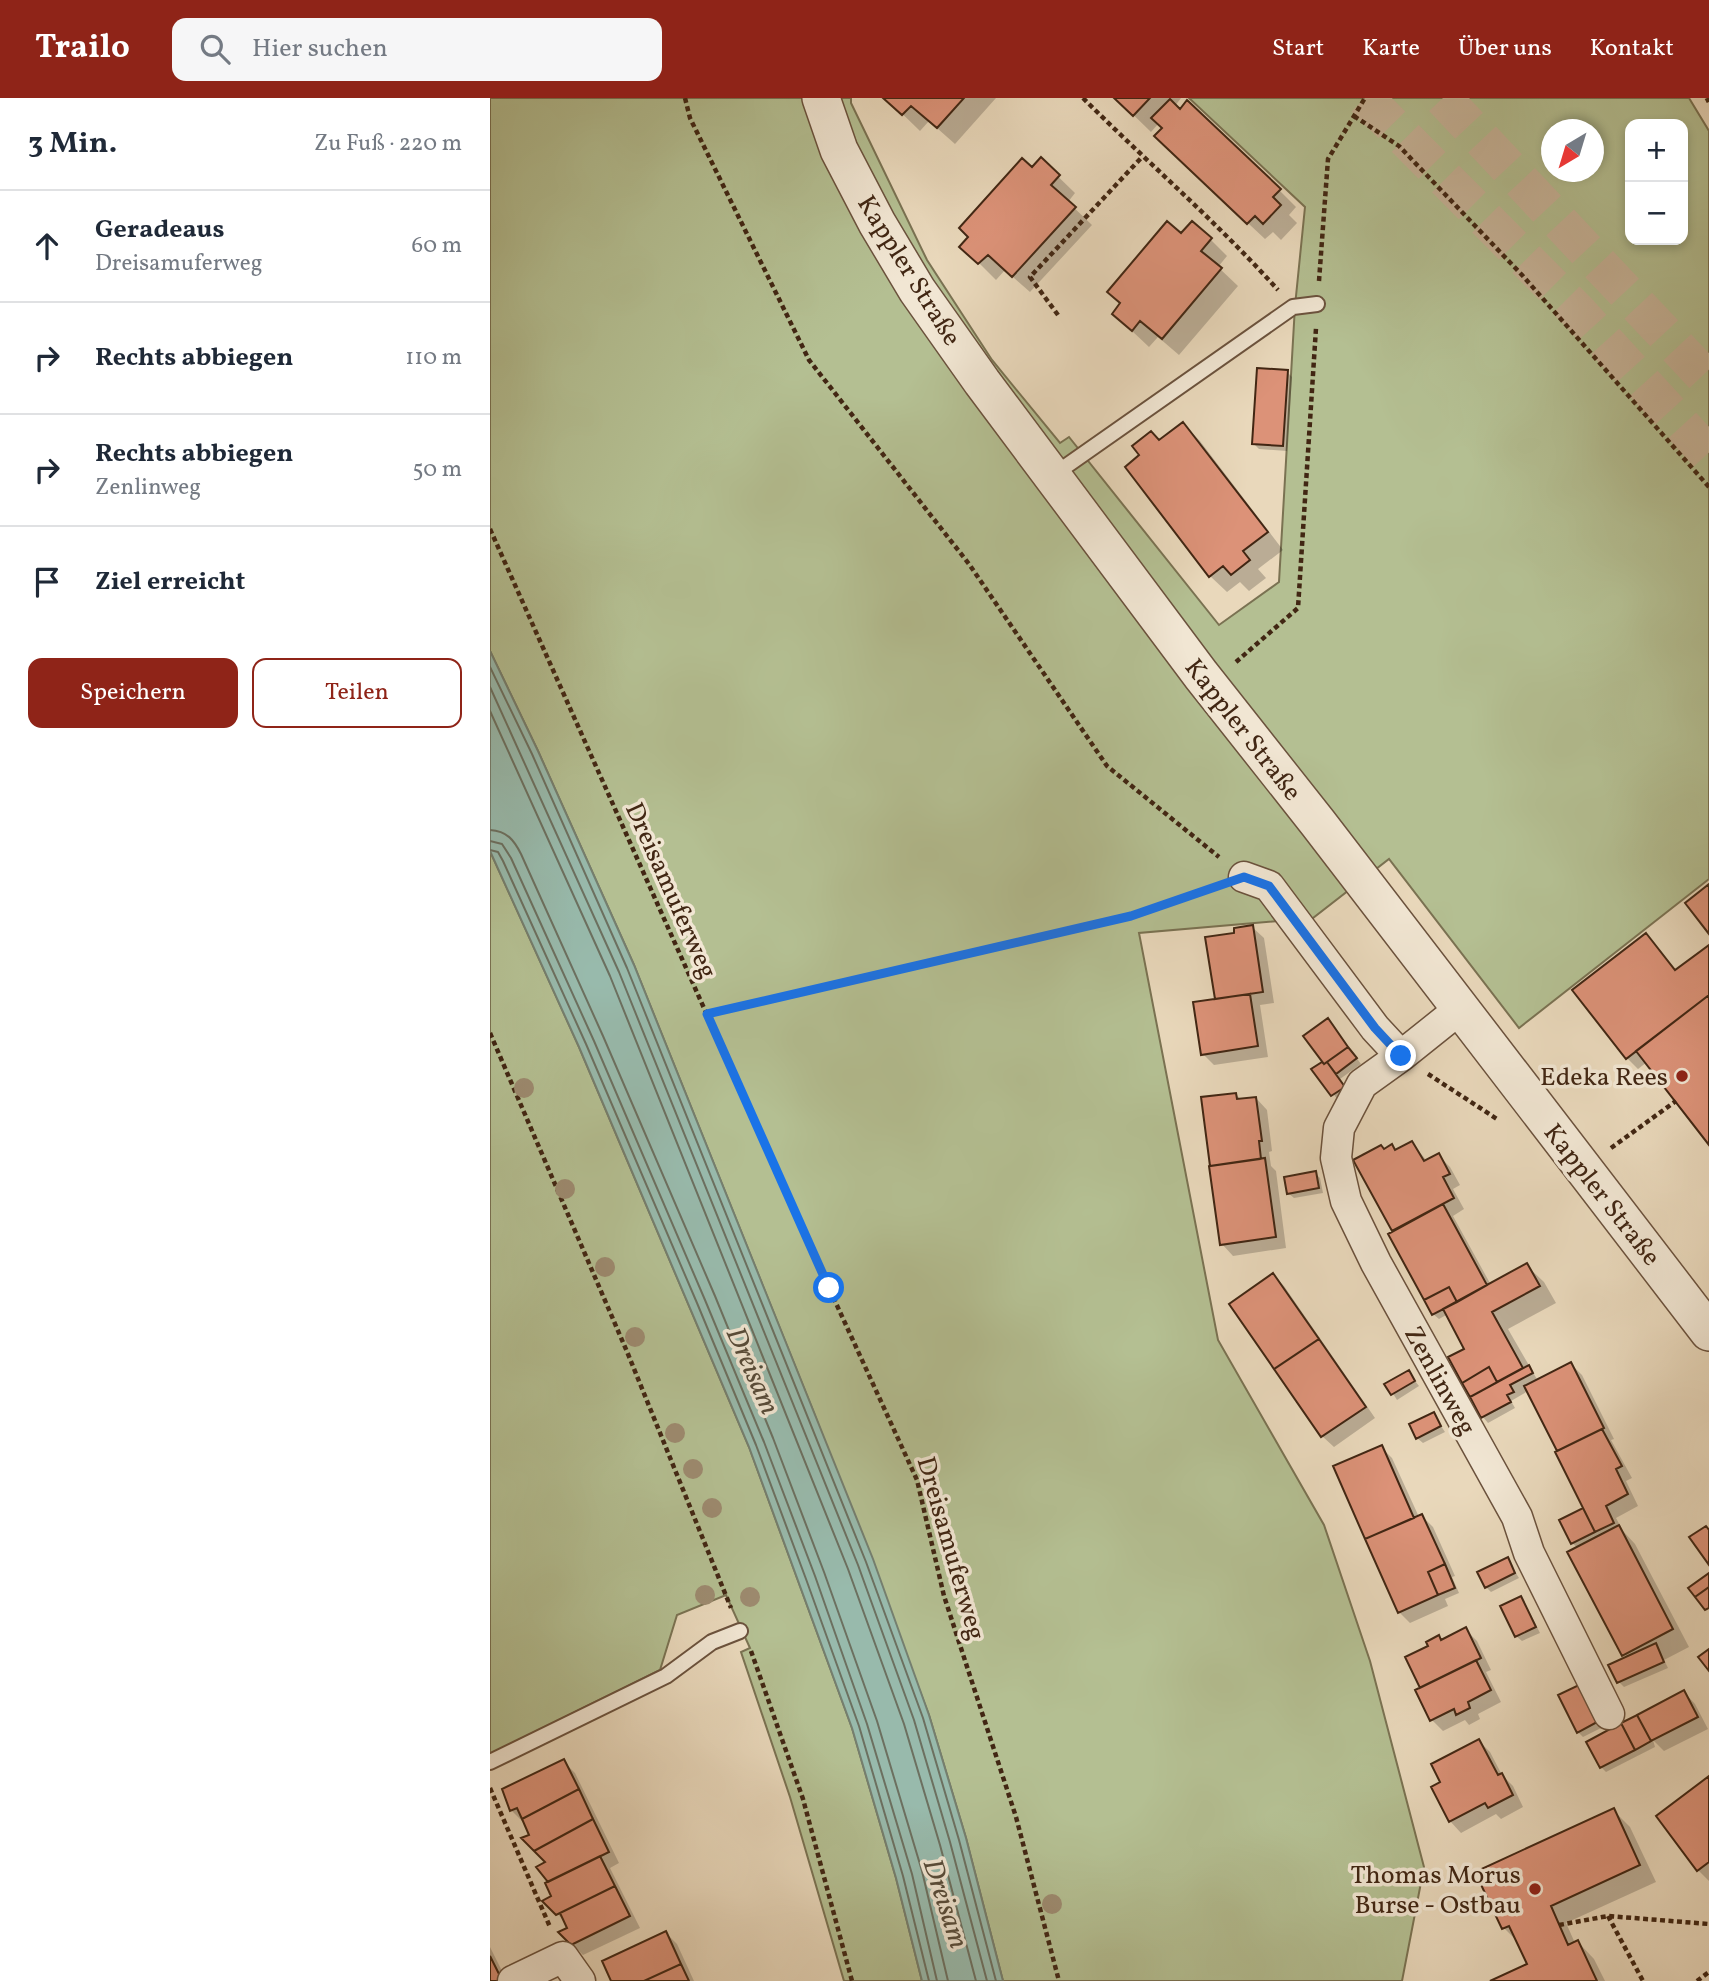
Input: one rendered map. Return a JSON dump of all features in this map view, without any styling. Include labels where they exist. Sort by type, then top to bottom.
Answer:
[{"type":"street","name":"Kappler Straße","points":[[821,98],[839,150],[877,223],[917,290],[1051,477],[1709,1332]]},
{"type":"street","points":[[1244,877],[1269,886],[1375,1028],[1401,1056]]},
{"type":"street","name":"Zenlinweg","points":[[1461,1008],[1362,1084],[1339,1128],[1336,1158],[1346,1201],[1376,1263],[1517,1517],[1529,1553],[1609,1714]]},
{"type":"street","points":[[513,1981],[572,1969]]},
{"type":"lane","points":[[1051,477],[1293,307],[1317,304]]},
{"type":"lane","points":[[490,1762],[666,1676],[712,1642],[740,1631]]},
{"type":"path","points":[[685,98],[690,118],[809,360],[969,564],[1107,766],[1244,877]]},
{"type":"path","points":[[1083,98],[1142,157],[1236,243],[1293,307]]},
{"type":"path","points":[[1228,669],[1298,608],[1328,159],[1365,98]]},
{"type":"path","points":[[1354,116],[1398,146],[1603,366],[1709,487]]},
{"type":"path","points":[[1058,315],[1030,277],[1142,157]]},
{"type":"path","name":"Dreisamuferweg","points":[[490,529],[917,1480],[944,1596],[1016,1816],[1059,1981]]},
{"type":"path","points":[[707,1014],[1131,916],[1244,877]]},
{"type":"path","points":[[490,1032],[628,1354],[740,1631],[750,1648],[803,1799],[852,1981]]},
{"type":"path","points":[[1401,1056],[1499,1120]]},
{"type":"path","points":[[1606,1151],[1676,1101]]},
{"type":"path","points":[[490,1788],[572,1969]]},
{"type":"path","points":[[1608,1916],[1643,1981]]},
{"type":"path","points":[[1559,1925],[1608,1916],[1709,1924]]},
{"type":"path","points":[[1697,1981],[1709,1972]]},
{"type":"shaded area","points":[[490,98],[851,98],[851,103],[927,260],[992,360],[1060,443],[1069,437],[1219,625],[1279,582],[1295,306],[1305,207],[1189,98],[1689,98],[1709,131],[1709,879],[1519,1028],[1389,859],[1313,918],[1139,933],[1218,1340],[1324,1525],[1370,1661],[1424,1867],[1402,1981],[1003,1981],[966,1838],[929,1715],[814,1413],[634,965],[490,651]]},
{"type":"shaded area","points":[[490,851],[579,1047],[749,1447],[852,1728],[896,1878],[922,1981],[844,1981],[790,1797],[741,1652],[750,1648],[726,1595],[677,1615],[660,1670],[490,1754]]},
{"type":"water","name":"Dreisam","points":[[490,651],[634,965],[873,1559],[929,1715],[966,1838],[1003,1981],[922,1981],[896,1878],[852,1728],[749,1447],[579,1047],[490,851]]},
{"type":"building","points":[[883,98],[964,98],[937,128],[911,106],[902,115]]},
{"type":"building","points":[[1114,98],[1150,98],[1133,116]]},
{"type":"building","points":[[1170,99],[1180,109],[1187,100],[1281,189],[1273,197],[1281,205],[1263,224],[1255,216],[1247,224],[1154,136],[1162,128],[1151,118]]},
{"type":"building","points":[[1041,157],[1060,175],[1051,185],[1076,207],[1012,277],[988,255],[978,264],[959,247],[968,237],[959,228],[1022,158],[1032,167]]},
{"type":"building","points":[[1167,221],[1181,233],[1192,221],[1212,238],[1201,251],[1222,268],[1162,339],[1140,321],[1132,331],[1112,314],[1120,303],[1107,292]]},
{"type":"building","points":[[1257,368],[1288,370],[1283,446],[1252,444]]},
{"type":"building","points":[[1183,422],[1268,532],[1243,551],[1250,560],[1231,575],[1223,566],[1209,577],[1125,467],[1139,455],[1132,446],[1151,431],[1159,440]]},
{"type":"building","points":[[1709,884],[1709,934],[1685,903]]},
{"type":"building","points":[[1253,925],[1263,992],[1215,999],[1205,937],[1234,933],[1234,928]]},
{"type":"building","points":[[1646,933],[1675,970],[1709,945],[1709,995],[1626,1059],[1572,990]]},
{"type":"building","points":[[1250,994],[1258,1046],[1201,1055],[1193,1002]]},
{"type":"building","name":"Edeka Rees","points":[[1709,995],[1709,1145],[1636,1051]]},
{"type":"building","points":[[1328,1018],[1348,1047],[1324,1064],[1303,1036]]},
{"type":"building","points":[[1348,1047],[1357,1058],[1336,1074],[1327,1062]]},
{"type":"building","points":[[1327,1062],[1345,1087],[1331,1096],[1311,1069]]},
{"type":"building","points":[[1236,1093],[1237,1099],[1256,1097],[1262,1141],[1259,1141],[1261,1159],[1210,1166],[1201,1097]]},
{"type":"building","points":[[1412,1141],[1424,1161],[1439,1153],[1450,1174],[1443,1177],[1454,1198],[1392,1231],[1353,1160],[1381,1145],[1384,1149],[1392,1144],[1395,1150]]},
{"type":"building","points":[[1265,1158],[1276,1237],[1220,1245],[1209,1166]]},
{"type":"building","points":[[1316,1171],[1319,1188],[1287,1194],[1284,1177]]},
{"type":"building","points":[[1443,1204],[1487,1285],[1457,1302],[1449,1287],[1424,1300],[1388,1234]]},
{"type":"building","points":[[1527,1263],[1540,1286],[1492,1312],[1523,1368],[1497,1382],[1489,1367],[1462,1383],[1448,1357],[1464,1349],[1443,1309]]},
{"type":"building","points":[[1273,1273],[1319,1339],[1274,1369],[1229,1304]]},
{"type":"building","points":[[1449,1287],[1457,1302],[1432,1315],[1424,1300]]},
{"type":"building","points":[[1319,1339],[1366,1407],[1321,1437],[1274,1369]]},
{"type":"building","points":[[1571,1362],[1604,1428],[1557,1451],[1524,1386]]},
{"type":"building","points":[[1529,1365],[1533,1373],[1510,1385],[1514,1392],[1507,1395],[1511,1402],[1481,1418],[1470,1397]]},
{"type":"building","points":[[1489,1367],[1497,1382],[1470,1397],[1462,1383]]},
{"type":"building","points":[[1409,1370],[1415,1381],[1391,1395],[1384,1384]]},
{"type":"building","points":[[1434,1412],[1441,1426],[1416,1439],[1409,1424]]},
{"type":"building","points":[[1602,1429],[1622,1466],[1616,1469],[1628,1494],[1606,1506],[1614,1523],[1595,1532],[1555,1452]]},
{"type":"building","points":[[1382,1445],[1414,1518],[1365,1539],[1333,1466]]},
{"type":"building","points":[[1583,1508],[1595,1532],[1571,1544],[1559,1520]]},
{"type":"building","points":[[1422,1514],[1445,1564],[1428,1572],[1438,1595],[1398,1613],[1365,1539]]},
{"type":"building","points":[[1619,1525],[1673,1629],[1622,1656],[1567,1552]]},
{"type":"building","points":[[1706,1526],[1709,1530],[1709,1565],[1689,1537]]},
{"type":"building","points":[[1508,1557],[1515,1573],[1485,1588],[1477,1572]]},
{"type":"building","points":[[1445,1564],[1455,1588],[1438,1595],[1428,1572]]},
{"type":"building","points":[[1709,1573],[1709,1587],[1695,1597],[1688,1588]]},
{"type":"building","points":[[1709,1587],[1709,1608],[1705,1610],[1695,1597]]},
{"type":"building","points":[[1521,1596],[1536,1627],[1515,1637],[1500,1606]]},
{"type":"building","points":[[1466,1627],[1481,1658],[1420,1688],[1405,1657],[1428,1646],[1426,1642],[1439,1635],[1441,1640]]},
{"type":"building","points":[[1656,1643],[1664,1662],[1617,1683],[1608,1665]]},
{"type":"building","points":[[1709,1649],[1709,1671],[1698,1657]]},
{"type":"building","points":[[1476,1660],[1491,1690],[1468,1702],[1470,1708],[1456,1715],[1454,1709],[1430,1721],[1415,1690]]},
{"type":"building","points":[[1581,1684],[1599,1721],[1577,1733],[1558,1695]]},
{"type":"building","points":[[1684,1690],[1698,1717],[1651,1741],[1637,1715]]},
{"type":"building","points":[[1637,1715],[1651,1741],[1635,1750],[1621,1723]]},
{"type":"building","points":[[1621,1723],[1635,1750],[1600,1768],[1586,1742]]},
{"type":"building","points":[[1479,1739],[1498,1775],[1502,1773],[1513,1795],[1488,1808],[1485,1803],[1449,1822],[1431,1787],[1440,1782],[1431,1764]]},
{"type":"building","points":[[564,1759],[579,1789],[522,1819],[517,1808],[510,1811],[502,1789]]},
{"type":"building","points":[[1709,1776],[1709,1862],[1697,1871],[1656,1816]]},
{"type":"building","points":[[579,1789],[593,1819],[534,1851],[521,1838],[529,1835],[522,1819]]},
{"type":"building","name":"Thomas Morus Burse - Ostbau","points":[[1614,1808],[1640,1865],[1551,1906],[1568,1945],[1578,1940],[1597,1981],[1490,1981],[1527,1964],[1509,1926],[1502,1929],[1475,1872]]},
{"type":"building","points":[[593,1819],[609,1852],[548,1882],[536,1867],[545,1862],[534,1851]]},
{"type":"building","points":[[600,1856],[615,1886],[556,1915],[542,1901],[551,1896],[545,1883]]},
{"type":"building","points":[[615,1886],[630,1916],[571,1945],[558,1932],[567,1928],[560,1913]]},
{"type":"building","points":[[666,1931],[681,1964],[644,1981],[611,1981],[602,1961]]},
{"type":"building","points":[[490,1956],[502,1980],[490,1981]]},
{"type":"building","points":[[681,1964],[689,1981],[644,1981]]},
{"type":"tunnel","points":[[1365,98],[1580,314],[1709,455]]},
{"type":"tunnel","points":[[1443,98],[1709,381]]},
{"type":"railway","points":[[1707,98],[1709,102]]},
{"type":"place","name":"Edeka Rees","points":[[1682,1076]]},
{"type":"place","name":"Thomas Morus Burse - Ostbau","points":[[1535,1889]]},
{"type":"route","points":[[829,1288],[707,1014],[1131,916],[1244,877],[1269,886],[1375,1028],[1401,1056]]}]
